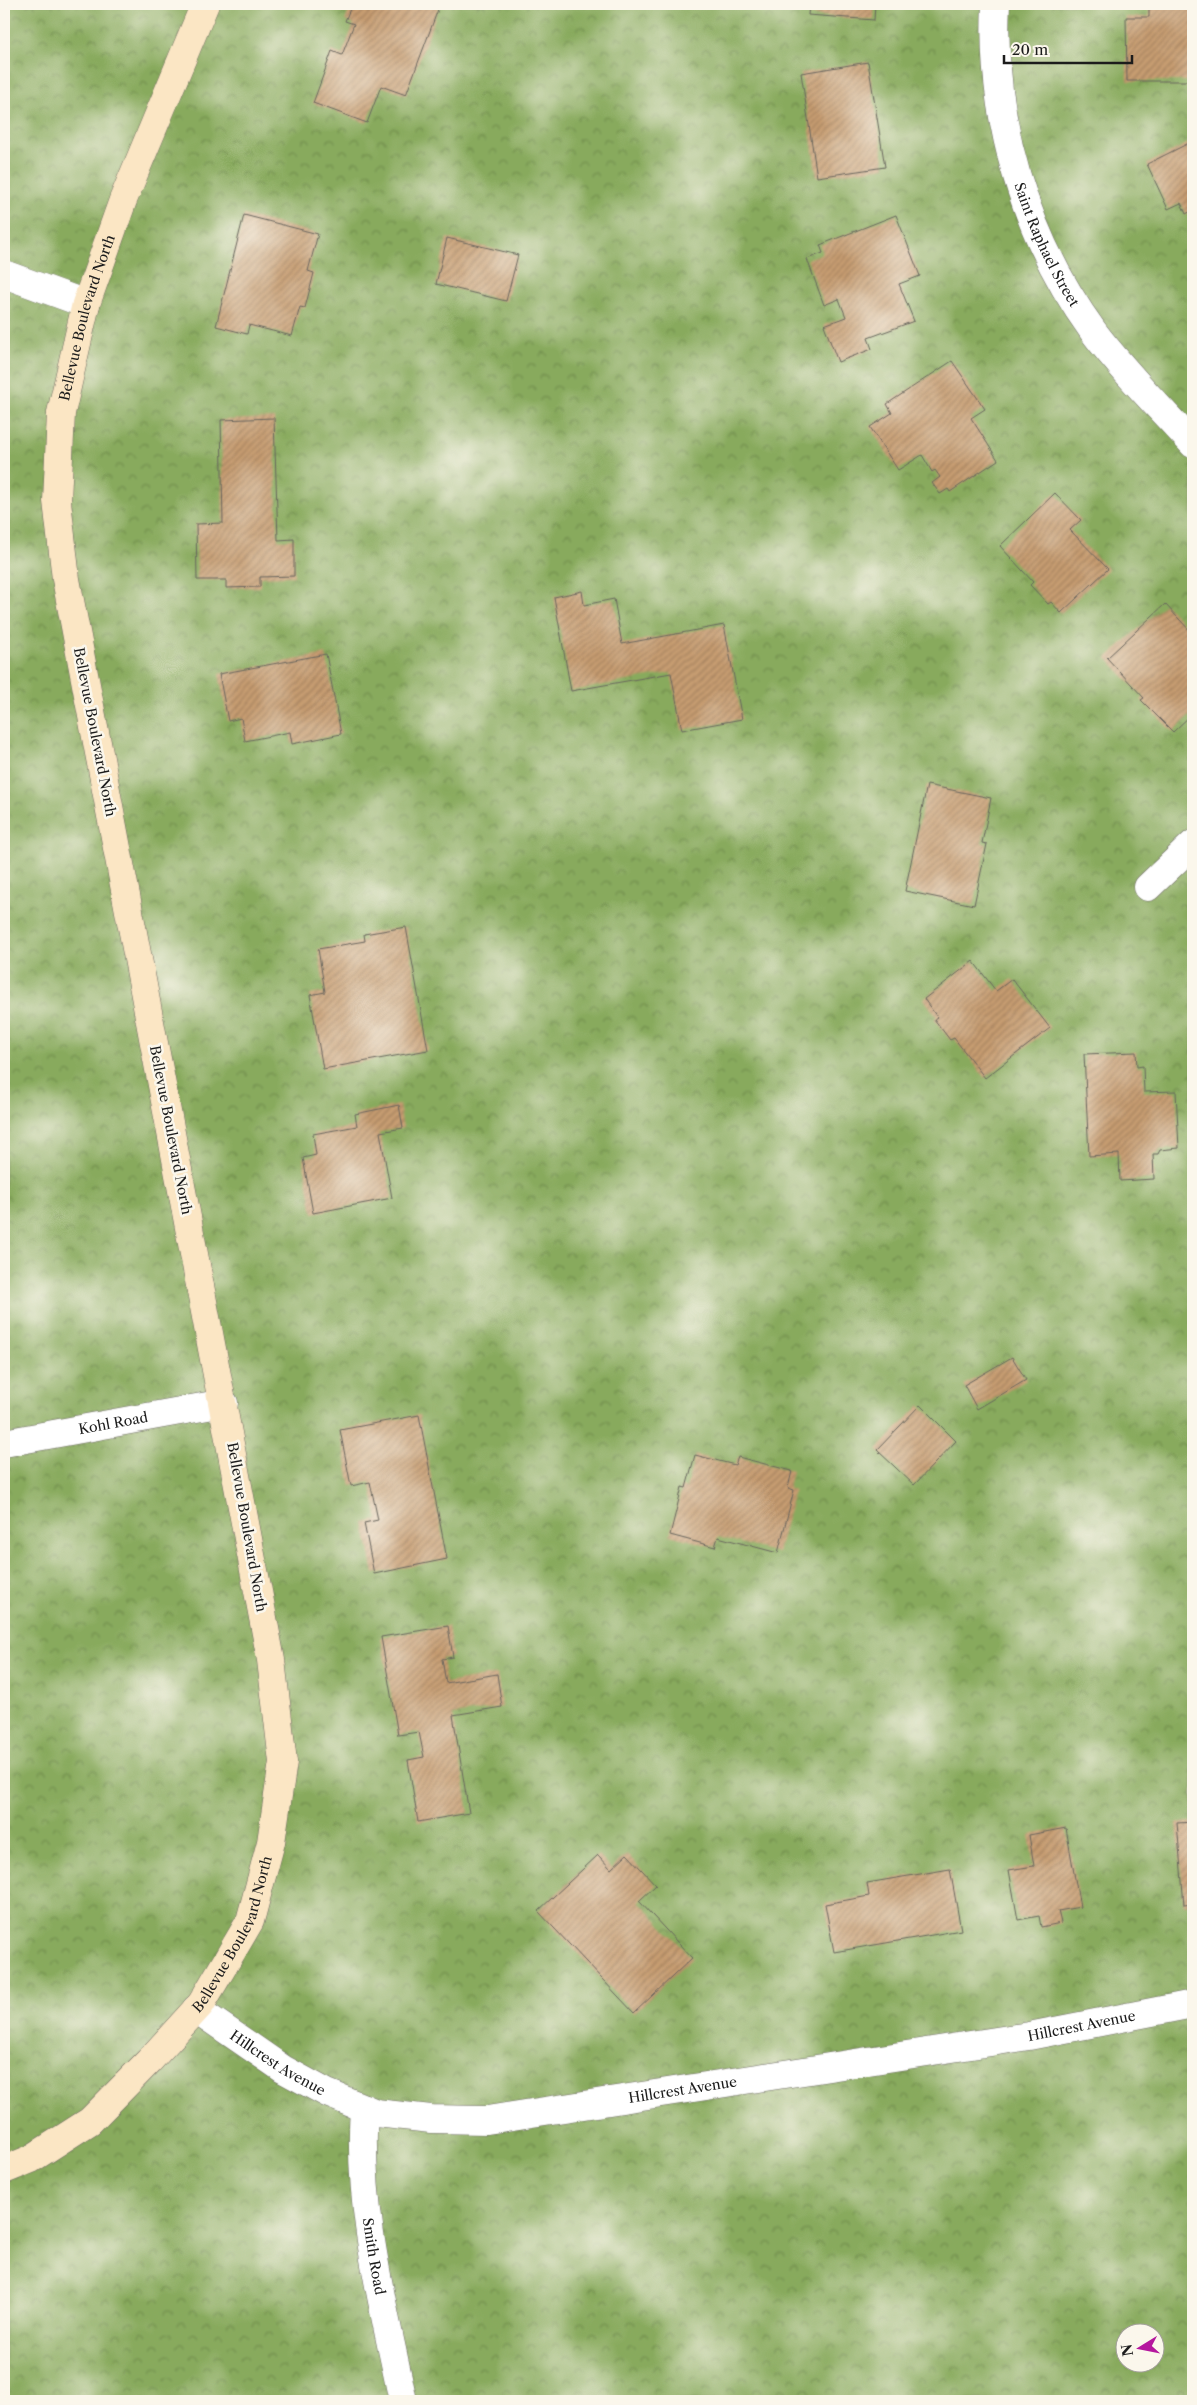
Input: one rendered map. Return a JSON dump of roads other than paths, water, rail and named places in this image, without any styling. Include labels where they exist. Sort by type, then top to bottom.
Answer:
[{"type":"main road","name":"Bellevue Boulevard North","points":[[4,2170],[31,2159],[90,2121],[196,2009],[250,1921],[271,1842],[283,1762],[271,1660],[224,1403],[66,579],[57,500],[61,413],[86,304],[123,200],[205,4]]},
{"type":"street","name":"Saint Raphael Street","points":[[996,4],[994,32],[999,97],[1012,159],[1031,215],[1059,276],[1093,330],[1132,379],[1193,444]]},
{"type":"street","points":[[4,274],[86,304]]},
{"type":"street","points":[[1148,887],[1193,844]]},
{"type":"street","name":"Kohl Road","points":[[4,1443],[224,1403]]},
{"type":"street","name":"Hillcrest Avenue","points":[[196,2009],[283,2069],[327,2093],[376,2113],[431,2119],[487,2120],[1029,2036],[1193,2004]]},
{"type":"street","name":"Smith Road","points":[[364,2108],[361,2149],[366,2216],[403,2401]]}]
